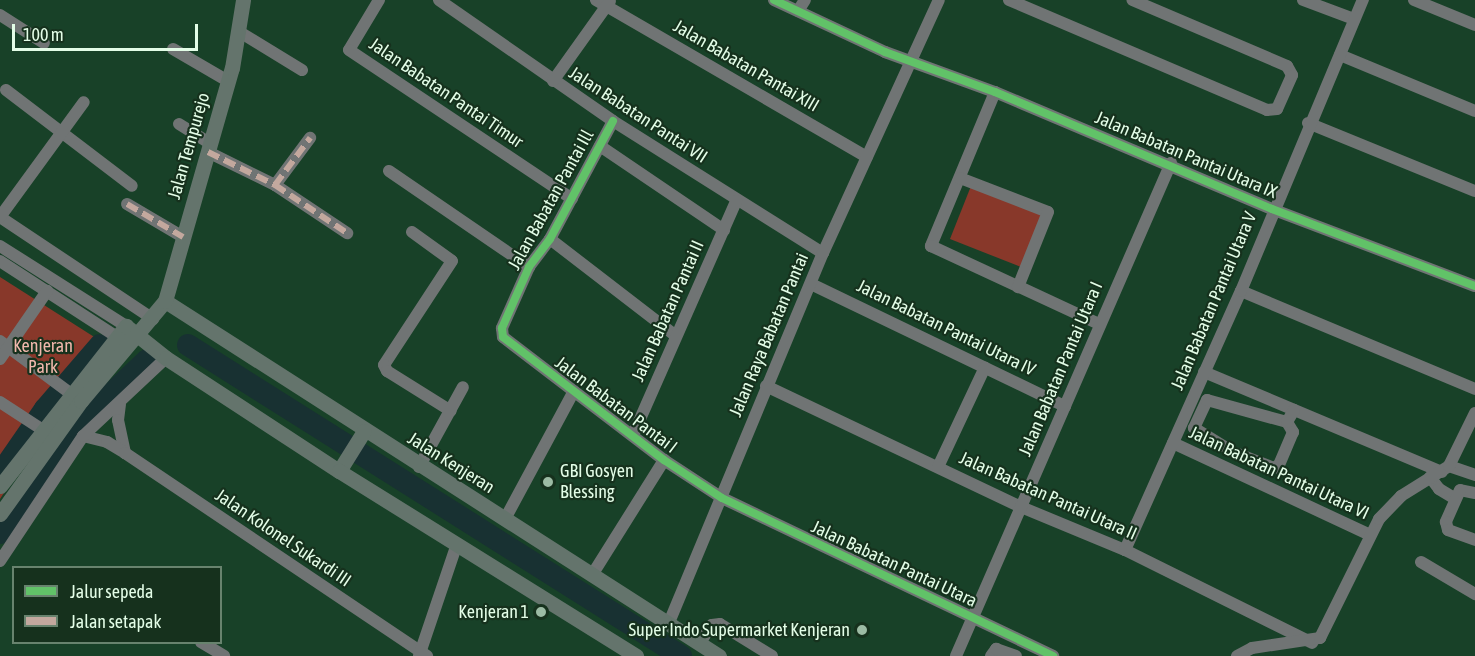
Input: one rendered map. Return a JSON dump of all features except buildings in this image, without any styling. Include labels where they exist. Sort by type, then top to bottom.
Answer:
[{"type":"main road","name":"Jalan Tempurejo","points":[[69,393],[135,341],[165,302],[228,81],[243,0]]},
{"type":"main road","name":"Jalan Kenjeran","points":[[165,302],[363,432],[505,519],[719,656]]},
{"type":"main road","points":[[0,486],[69,393],[121,332],[166,358],[456,546],[636,656]]},
{"type":"main road","points":[[0,514],[41,429]]},
{"type":"main road","points":[[340,470],[363,432]]},
{"type":"street","name":"Jalan Babatan Pantai Timur","points":[[379,0],[349,50],[572,199]]},
{"type":"street","name":"Jalan Babatan Pantai VII","points":[[439,0],[613,121],[736,201],[823,253]]},
{"type":"street","name":"Jalan Babatan Pantai Utara IX","points":[[774,0],[885,52],[995,92],[1171,163],[1272,209],[1475,286]]},
{"type":"street","points":[[798,11],[805,0]]},
{"type":"street","name":"Jalan Raya Babatan Pantai","points":[[668,625],[823,253],[913,63],[939,0]]},
{"type":"street","points":[[1010,0],[1267,110],[1277,109],[1292,75],[1287,66],[1132,0]]},
{"type":"street","points":[[1303,0],[1354,19]]},
{"type":"street","name":"Jalan Babatan Pantai Utara V","points":[[1125,550],[1241,291],[1308,123],[1340,56],[1363,0]]},
{"type":"street","points":[[1414,0],[1475,25]]},
{"type":"street","points":[[553,81],[604,2]]},
{"type":"street","name":"Jalan Babatan Pantai XIII","points":[[604,2],[867,158]]},
{"type":"street","points":[[0,15],[44,44]]},
{"type":"street","points":[[238,31],[302,70]]},
{"type":"street","points":[[173,50],[228,81]]},
{"type":"street","points":[[1340,56],[1475,111]]},
{"type":"street","points":[[6,90],[132,186]]},
{"type":"street","points":[[995,92],[932,248],[1099,324]]},
{"type":"street","points":[[84,102],[59,131],[0,217],[153,319]]},
{"type":"street","name":"Jalan Babatan Pantai Ill","points":[[502,328],[529,267],[550,238],[613,121]]},
{"type":"street","points":[[1308,123],[1475,191]]},
{"type":"street","points":[[179,124],[209,148],[275,185],[347,233]]},
{"type":"street","points":[[275,185],[310,138]]},
{"type":"street","points":[[600,146],[723,230]]},
{"type":"street","name":"Jalan Babatan Pantai Utara I","points":[[956,656],[1171,163]]},
{"type":"street","points":[[389,171],[529,267]]},
{"type":"street","points":[[960,178],[1048,212],[1018,287]]},
{"type":"street","name":"Jalan Babatan Pantai II","points":[[633,435],[736,201]]},
{"type":"street","points":[[127,204],[183,237]]},
{"type":"street","points":[[412,232],[452,257],[452,261],[384,365],[387,371],[450,411]]},
{"type":"street","points":[[550,238],[676,336]]},
{"type":"street","points":[[0,246],[121,332]]},
{"type":"street","points":[[0,261],[47,291],[121,332]]},
{"type":"street","name":"Jalan Babatan Pantai Utara IV","points":[[811,284],[1065,406]]},
{"type":"street","points":[[0,358],[4,344],[47,291]]},
{"type":"street","points":[[1241,291],[1475,389]]},
{"type":"street","name":"Jalan Babatan Pantai I","points":[[502,328],[502,337],[664,460],[722,498]]},
{"type":"street","points":[[4,344],[69,393]]},
{"type":"street","points":[[0,561],[83,436],[120,404],[166,358]]},
{"type":"street","points":[[938,466],[985,367]]},
{"type":"street","points":[[1204,372],[1440,472],[1475,475]]},
{"type":"street","name":"Jalan Babatan Pantai Utara II","points":[[766,386],[1021,507],[1125,550],[1312,643]]},
{"type":"street","points":[[419,467],[463,387]]},
{"type":"street","points":[[505,519],[574,391]]},
{"type":"street","points":[[1211,399],[1287,422],[1293,432],[1279,465],[1274,468],[1224,447],[1194,428],[1201,406],[1211,399]]},
{"type":"street","points":[[0,402],[41,429]]},
{"type":"street","points":[[120,404],[118,420],[125,453]]},
{"type":"street","points":[[1287,422],[1294,410]]},
{"type":"street","points":[[1237,656],[1252,648],[1312,643],[1327,631],[1370,535],[1390,505],[1440,472],[1475,413]]},
{"type":"street","name":"Jalan Kolonel Sukardi III","points":[[83,436],[107,442],[125,453],[422,655],[456,546]]},
{"type":"street","name":"Jalan Babatan Pantai Utara VI","points":[[1173,443],[1370,535]]},
{"type":"street","points":[[592,575],[664,460]]},
{"type":"street","points":[[1440,472],[1439,489],[1454,498]]},
{"type":"street","points":[[1475,493],[1462,489],[1454,498],[1446,526],[1475,540]]},
{"type":"street","name":"Jalan Babatan Pantai Utara","points":[[722,498],[1053,656]]},
{"type":"street","points":[[1421,562],[1475,594]]},
{"type":"street","points":[[699,644],[712,625],[720,624],[772,656]]},
{"type":"street","points":[[204,644],[224,656]]},
{"type":"street","points":[[991,656],[996,649],[1016,656]]},
{"type":"green space","points":[[971,186],[1043,213],[1021,267],[950,239]]},
{"type":"green space","name":"Kenjeran Park","points":[[0,277],[110,347],[52,419],[0,499]]},
{"type":"waterway","points":[[0,474],[45,409],[100,345]]},
{"type":"waterway","points":[[188,345],[681,656]]},
{"type":"waterway","points":[[0,533],[76,427],[147,360]]},
{"type":"marked path","points":[[275,185],[310,138]]},
{"type":"marked path","points":[[208,152],[275,185],[347,233]]},
{"type":"marked path","points":[[127,204],[183,237]]},
{"type":"cycle path","points":[[774,0],[885,52],[995,92],[1272,209],[1475,286]]},
{"type":"cycle path","points":[[613,121],[550,239],[529,267],[502,328],[503,337],[664,460],[722,498],[1053,656]]},
{"type":"place","name":"GBI Gosyen Blessing","points":[[548,482]]},
{"type":"place","name":"Kenjeran 1","points":[[541,612]]},
{"type":"place","name":"Super Indo Supermarket Kenjeran","points":[[862,630]]}]
